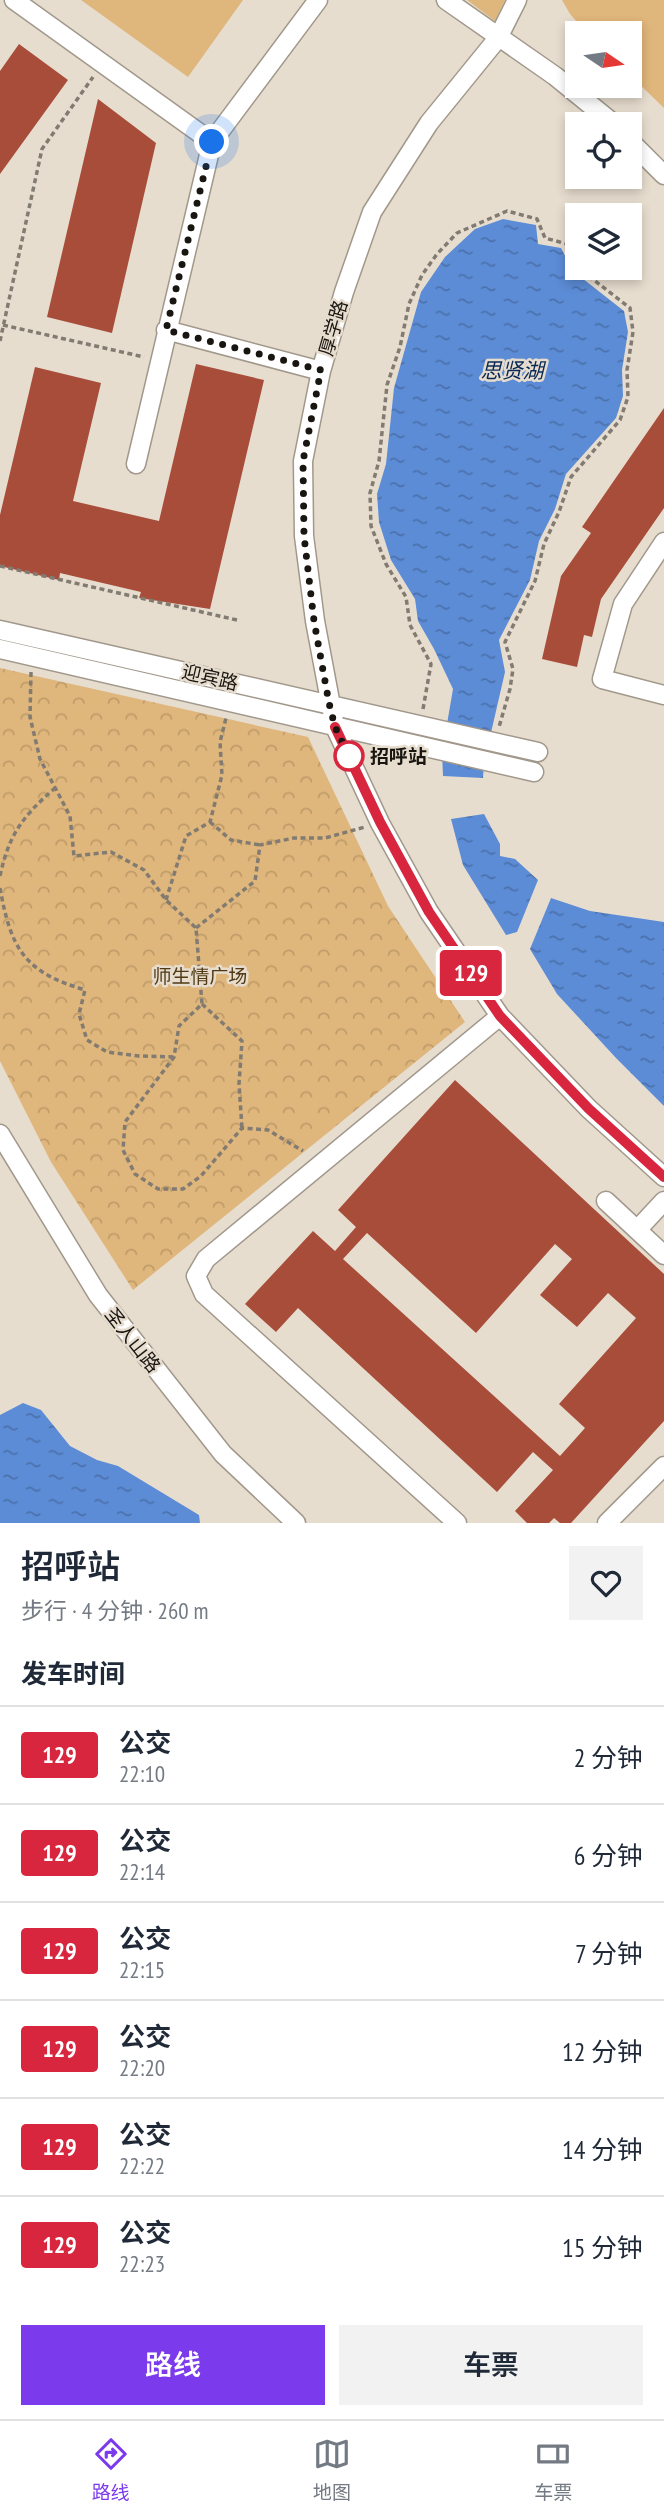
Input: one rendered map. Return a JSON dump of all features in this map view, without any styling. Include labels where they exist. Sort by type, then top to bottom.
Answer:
[{"type":"street","points":[[14,0],[212,142]]},
{"type":"street","points":[[136,464],[212,142],[318,0]]},
{"type":"street","points":[[446,0],[555,76],[599,112]]},
{"type":"street","name":"厚学路","points":[[335,727],[314,621],[304,536],[303,461],[321,370],[372,212],[429,123],[498,38],[517,0]]},
{"type":"street","points":[[642,153],[664,175]]},
{"type":"street","points":[[166,330],[321,370]]},
{"type":"street","points":[[664,542],[623,604],[602,680],[664,695]]},
{"type":"street","name":"迎宾路","points":[[0,630],[538,752]]},
{"type":"street","name":"迎宾路","points":[[0,649],[416,747],[534,772]]},
{"type":"street","points":[[335,727],[380,822],[429,912],[500,1016],[589,1109],[664,1177]]},
{"type":"street","points":[[457,1523],[204,1294],[196,1276],[206,1259],[500,1016]]},
{"type":"street","name":"圣人山路","points":[[0,1134],[97,1295],[223,1454],[296,1523]]},
{"type":"street","points":[[606,1201],[664,1255]]},
{"type":"street","points":[[637,1230],[664,1201]]},
{"type":"street","points":[[607,1523],[664,1466]]},
{"type":"path","points":[[0,341],[42,149],[102,64]]},
{"type":"path","points":[[421,725],[431,664],[410,625],[406,597],[386,564],[371,526],[370,494],[379,461],[387,385],[400,347],[409,304],[422,275],[457,233],[507,211],[537,219],[545,238],[567,244],[577,267],[630,308],[633,332],[628,397],[620,420],[570,477],[559,512],[544,544],[535,581],[505,642],[513,669],[495,742]]},
{"type":"path","points":[[4,325],[159,361]]},
{"type":"path","points":[[0,566],[237,620]]},
{"type":"path","points":[[32,656],[30,717],[40,759],[70,816],[74,856],[111,852],[144,870],[166,900],[196,928],[202,1004],[242,1041],[239,1084],[242,1128],[201,1176],[183,1189],[158,1189],[135,1174],[123,1150],[125,1122],[174,1057],[179,1026],[202,1004]]},
{"type":"path","points":[[166,900],[186,835],[210,822],[222,775],[220,742],[230,702]]},
{"type":"path","points":[[0,876],[5,851],[17,826],[55,787]]},
{"type":"path","points":[[210,822],[231,840],[260,845],[294,838],[325,838],[380,822]]},
{"type":"path","points":[[196,928],[255,881],[260,845]]},
{"type":"path","points":[[0,888],[13,937],[31,966],[56,981],[85,990],[79,1014],[87,1040],[107,1052],[174,1057]]},
{"type":"path","points":[[242,1128],[268,1130],[303,1151]]},
{"type":"green space","points":[[81,0],[243,0],[188,77]]},
{"type":"green space","points":[[467,0],[505,0],[495,21]]},
{"type":"green space","points":[[562,0],[664,0],[664,108],[642,87],[642,21],[576,21]]},
{"type":"green space","name":"师生情广场","points":[[0,668],[308,737],[388,906],[465,1022],[133,1290],[51,1162],[0,1061]]},
{"type":"water","name":"思贤湖","points":[[503,219],[536,225],[538,244],[561,248],[565,256],[565,280],[584,280],[624,311],[628,332],[622,370],[623,396],[616,418],[566,474],[555,509],[539,541],[530,580],[499,640],[505,672],[483,778],[443,776],[442,753],[453,689],[418,621],[415,599],[391,560],[379,522],[377,494],[386,464],[394,388],[421,292],[445,257],[475,229]]},
{"type":"water","points":[[484,814],[500,844],[500,856],[515,859],[538,880],[517,932],[506,935],[463,865],[451,819]]},
{"type":"water","points":[[551,898],[590,911],[664,922],[664,1106],[557,994],[530,949]]},
{"type":"water","points":[[23,1403],[41,1410],[70,1446],[97,1460],[118,1466],[199,1515],[200,1523],[0,1523],[0,1415]]},
{"type":"building","points":[[19,44],[68,80],[0,174],[0,71]]},
{"type":"building","points":[[98,99],[156,143],[112,333],[47,317]]},
{"type":"building","points":[[196,364],[264,380],[210,609],[139,598],[141,592],[60,573],[59,580],[0,566],[0,515],[35,367],[101,383],[73,501],[159,521]]},
{"type":"building","points":[[664,408],[664,508],[601,599],[592,637],[584,635],[577,667],[542,659],[561,576],[591,533],[582,527]]},
{"type":"building","points":[[455,1080],[664,1274],[664,1421],[571,1523],[560,1523],[554,1518],[549,1523],[527,1523],[515,1511],[553,1470],[533,1452],[497,1492],[298,1308],[276,1332],[245,1304],[313,1231],[335,1251],[356,1227],[338,1210]],"holes":[[[367,1233],[476,1333],[555,1244],[572,1259],[540,1295],[577,1327],[608,1293],[636,1318],[559,1404],[585,1428],[560,1456],[343,1259]]]},
{"type":"bus line","name":"129","points":[[335,727],[380,822],[429,912],[500,1016],[589,1109],[664,1177]]},
{"type":"place","name":"招呼站","points":[[349,756]]},
{"type":"route","points":[[212,142],[166,330],[321,370],[303,461],[304,536],[314,621],[329,703],[335,727],[349,756]]}]
